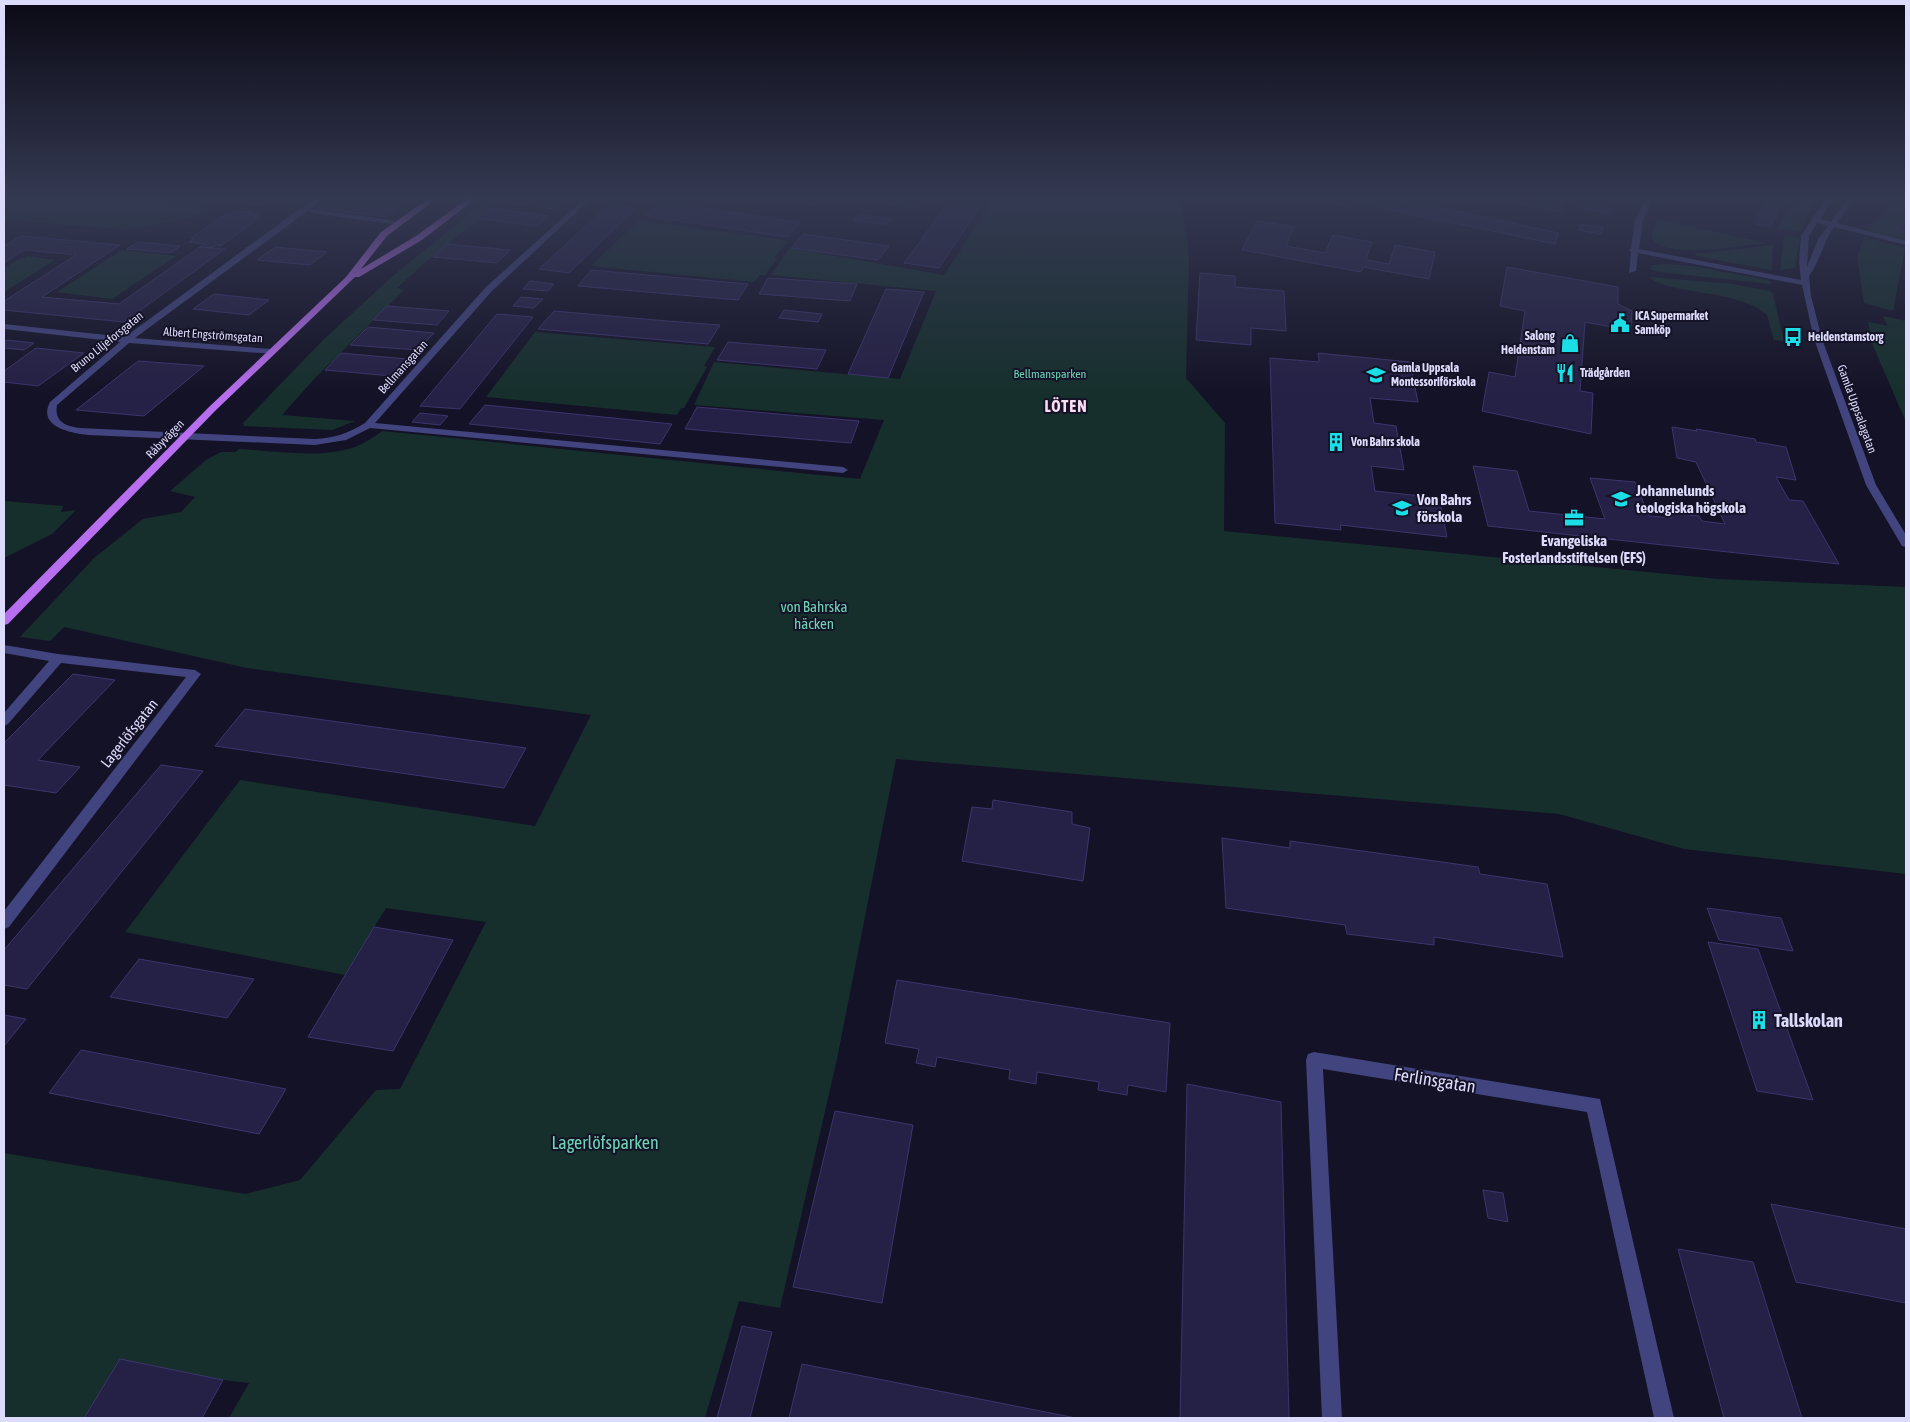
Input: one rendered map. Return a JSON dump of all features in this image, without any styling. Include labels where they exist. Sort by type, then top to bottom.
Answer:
[{"type":"main road","name":"Råbyvägen","points":[[4,621],[185,437],[349,278],[361,262]]},
{"type":"main road","name":"Råbyvägen","points":[[349,278],[376,262]]},
{"type":"street","name":"Bruno Liljeforsgatan","points":[[185,437],[71,430],[61,426],[52,417],[51,410],[53,404],[127,340],[233,262]]},
{"type":"street","name":"Bellmansgatan","points":[[185,437],[325,442],[349,437],[368,425],[490,289],[519,262]]},
{"type":"street","points":[[1632,262],[1632,271]]},
{"type":"street","points":[[1706,262],[1805,279],[1814,262]]},
{"type":"street","name":"Gamla Uppsalagatan","points":[[1804,262],[1805,279],[1818,339],[1871,485],[1906,544]]},
{"type":"street","name":"Albert Engströmsgatan","points":[[4,326],[127,340],[271,352]]},
{"type":"street","points":[[368,425],[842,470]]},
{"type":"street","name":"Lagerlöfsgatan","points":[[4,649],[58,658],[195,674],[4,922]]},
{"type":"street","points":[[4,721],[58,658]]},
{"type":"street","name":"Ferlinsgatan","points":[[1332,1418],[1314,1060],[1594,1105],[1664,1418]]},
{"type":"green space","points":[[13,262],[51,262],[4,292],[4,268]]},
{"type":"green space","points":[[103,262],[167,262],[112,299],[57,292]]},
{"type":"green space","points":[[410,262],[425,262],[397,288],[404,290],[317,376],[282,415],[355,421],[332,430],[244,426],[243,423],[323,340]]},
{"type":"green space","points":[[595,262],[774,262],[765,275],[760,275],[754,282],[591,266]]},
{"type":"green space","points":[[780,262],[872,262],[944,275],[952,262],[1189,262],[1186,378],[1225,423],[1224,531],[1719,579],[1906,587],[1906,874],[1684,849],[1559,814],[896,759],[837,1059],[780,1308],[739,1301],[705,1418],[229,1418],[249,1383],[223,1380],[120,1359],[84,1418],[4,1418],[4,1153],[245,1194],[300,1180],[376,1090],[400,1089],[486,922],[386,908],[345,975],[125,932],[240,780],[535,826],[591,715],[247,668],[64,627],[50,641],[20,637],[94,558],[143,519],[181,512],[195,497],[170,491],[206,460],[221,452],[236,452],[239,449],[327,453],[355,447],[382,431],[860,479],[884,420],[694,405],[714,362],[900,379],[936,291],[771,275]]},
{"type":"green space","points":[[1731,262],[1772,262],[1772,270]]},
{"type":"green space","points":[[1781,262],[1796,262],[1795,268],[1780,270]]},
{"type":"green space","points":[[1858,262],[1902,262],[1893,311],[1864,303]]},
{"type":"green space","points":[[1652,265],[1692,266],[1768,280],[1771,284],[1659,272],[1650,269]]},
{"type":"green space","points":[[1650,277],[1732,284],[1770,291],[1773,294],[1784,341],[1774,340],[1767,315],[1755,307],[1739,300],[1670,286],[1657,282]]},
{"type":"green space","points":[[1883,316],[1906,321],[1906,422],[1871,341],[1868,322],[1888,326]]},
{"type":"green space","points":[[535,332],[715,347],[704,366],[707,367],[684,408],[681,408],[677,415],[486,397]]},
{"type":"green space","points":[[4,501],[63,506],[61,512],[76,510],[52,534],[4,558]]},
{"type":"building","points":[[64,262],[94,262],[42,297],[119,304],[178,262],[207,262],[124,322],[4,310],[4,301]]},
{"type":"building","points":[[282,262],[313,262],[310,265]]},
{"type":"building","points":[[546,262],[580,262],[569,273],[539,269]]},
{"type":"building","points":[[904,262],[943,262],[939,268]]},
{"type":"building","points":[[1309,262],[1389,264],[1390,262],[1433,262],[1429,279],[1363,267],[1361,272]]},
{"type":"building","points":[[1507,267],[1618,287],[1618,304],[1632,311],[1631,326],[1617,326],[1617,328],[1585,322],[1580,391],[1593,393],[1591,434],[1482,411],[1489,372],[1515,377],[1525,311],[1500,306]]},
{"type":"building","points":[[591,270],[748,284],[738,300],[578,286]]},
{"type":"building","points":[[1200,273],[1235,276],[1235,287],[1284,291],[1286,331],[1251,328],[1251,345],[1196,340]]},
{"type":"building","points":[[768,278],[857,284],[850,301],[759,294]]},
{"type":"building","points":[[530,281],[554,284],[548,291],[523,289]]},
{"type":"building","points":[[886,289],[924,292],[888,378],[848,374]]},
{"type":"building","points":[[214,294],[269,300],[249,315],[193,309]]},
{"type":"building","points":[[521,297],[543,299],[534,308],[513,306]]},
{"type":"building","points":[[387,306],[449,311],[437,325],[373,320]]},
{"type":"building","points":[[784,310],[822,314],[818,322],[779,318]]},
{"type":"building","points":[[554,311],[720,325],[708,344],[538,329]]},
{"type":"building","points":[[497,314],[533,317],[460,409],[420,406]]},
{"type":"building","points":[[368,327],[434,333],[418,350],[350,345]]},
{"type":"building","points":[[7,340],[34,343],[24,350],[4,348],[4,342]]},
{"type":"building","points":[[728,342],[826,350],[817,369],[717,360]]},
{"type":"building","points":[[36,348],[84,353],[38,386],[4,382],[4,371]]},
{"type":"building","points":[[341,353],[407,359],[392,376],[325,370]]},
{"type":"building","name":"Von Bahrs skola","points":[[1318,353],[1410,362],[1418,402],[1370,398],[1374,423],[1396,426],[1404,470],[1371,466],[1375,491],[1439,498],[1447,537],[1340,525],[1341,530],[1275,523],[1270,358],[1319,362]]},
{"type":"building","points":[[138,361],[204,366],[144,416],[76,410]]},
{"type":"building","points":[[485,405],[672,424],[660,444],[469,424]]},
{"type":"building","points":[[697,407],[859,421],[851,443],[685,429]]},
{"type":"building","points":[[420,413],[448,416],[440,425],[412,422]]},
{"type":"building","points":[[1672,427],[1755,439],[1756,442],[1786,447],[1796,480],[1776,477],[1789,500],[1803,501],[1839,564],[1488,526],[1473,466],[1517,471],[1529,511],[1605,519],[1590,478],[1635,482],[1649,516],[1672,518],[1669,513],[1699,516],[1702,521],[1725,524],[1696,462],[1677,458]]},
{"type":"building","points":[[73,674],[115,680],[38,760],[80,767],[56,793],[4,785],[4,743]]},
{"type":"building","points":[[245,709],[526,748],[504,788],[215,746]]},
{"type":"building","points":[[161,765],[203,771],[27,989],[4,985],[4,950]]},
{"type":"building","points":[[993,800],[1072,812],[1072,824],[1090,828],[1083,881],[962,861],[972,807],[992,809]]},
{"type":"building","points":[[1222,838],[1290,848],[1290,841],[1478,867],[1480,874],[1547,884],[1563,957],[1434,937],[1434,945],[1347,934],[1345,925],[1226,908]]},
{"type":"building","points":[[1707,908],[1781,918],[1793,951],[1719,940]]},
{"type":"building","points":[[374,927],[453,940],[393,1051],[308,1037]]},
{"type":"building","name":"Tallskolan","points":[[1708,942],[1758,949],[1813,1100],[1757,1091]]},
{"type":"building","points":[[139,959],[254,979],[227,1018],[110,997]]},
{"type":"building","points":[[897,980],[1170,1023],[1166,1092],[1128,1085],[1127,1095],[1098,1090],[1099,1082],[1037,1072],[1036,1084],[1009,1079],[1010,1070],[937,1057],[935,1067],[916,1063],[919,1049],[885,1043]]},
{"type":"building","points":[[4,1015],[26,1019],[4,1046]]},
{"type":"building","points":[[81,1050],[286,1089],[259,1134],[49,1093]]},
{"type":"building","points":[[1187,1084],[1281,1102],[1289,1418],[1180,1418]]},
{"type":"building","points":[[835,1111],[913,1125],[882,1303],[793,1287]]},
{"type":"building","points":[[1483,1190],[1503,1193],[1508,1222],[1488,1218]]},
{"type":"building","points":[[1771,1204],[1906,1229],[1906,1303],[1796,1282]]},
{"type":"building","points":[[1678,1249],[1753,1262],[1802,1418],[1724,1418]]},
{"type":"building","points":[[742,1326],[772,1332],[750,1418],[717,1418]]},
{"type":"building","points":[[120,1359],[223,1380],[202,1418],[84,1418]]},
{"type":"building","points":[[802,1364],[1076,1418],[789,1418]]},
{"type":"place","name":"ICA Supermarket Samköp","points":[[1620,323]]},
{"type":"place","name":"Heidenstamstorg","points":[[1793,337]]},
{"type":"place","name":"Salong Heidenstam","points":[[1570,343]]},
{"type":"place","name":"Trädgården","points":[[1565,373]]},
{"type":"place","name":"Gamla Uppsala Montessoriförskola","points":[[1376,375]]},
{"type":"place","name":"Von Bahrs skola","points":[[1336,442]]},
{"type":"place","name":"Johannelunds teologiska högskola","points":[[1621,499]]},
{"type":"place","name":"Von Bahrs förskola","points":[[1402,508]]},
{"type":"place","name":"Evangeliska Fosterlandsstiftelsen (EFS)","points":[[1574,518]]},
{"type":"place","name":"Tallskolan","points":[[1759,1020]]},
{"type":"district","name":"LÖTEN","points":[[1066,406]]},
{"type":"park label","name":"Bellmansparken","points":[[1050,374]]},
{"type":"park label","name":"von Bahrska häcken","points":[[814,614]]},
{"type":"park label","name":"Lagerlöfsparken","points":[[605,1142]]}]
